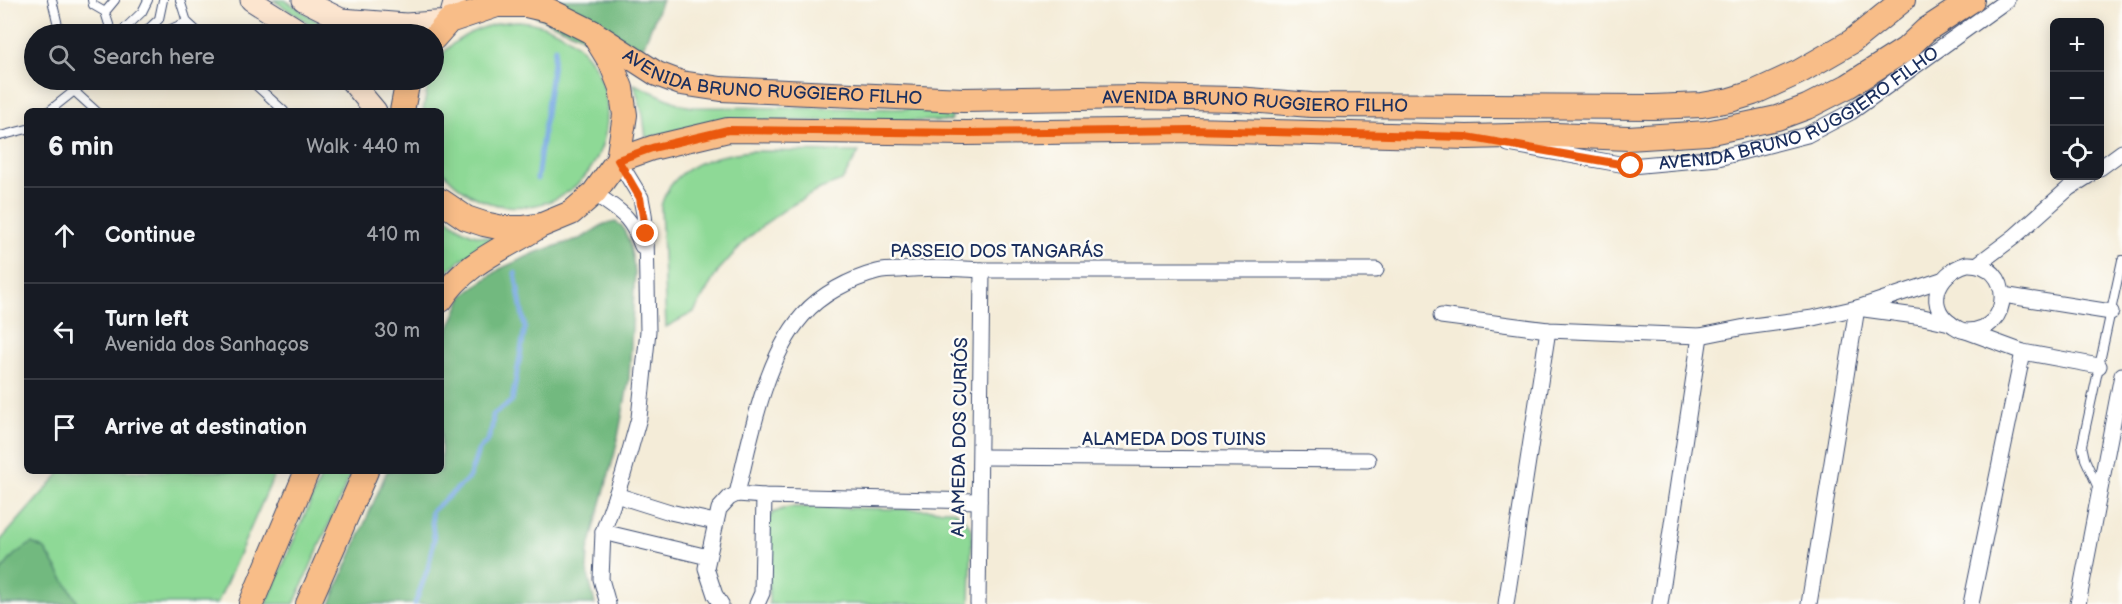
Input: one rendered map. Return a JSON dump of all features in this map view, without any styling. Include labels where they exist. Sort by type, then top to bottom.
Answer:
[{"type":"main road","name":"AVENIDA BRUNO RUGGIERO FILHO","points":[[446,20],[498,3],[526,5],[549,10],[592,32],[657,74],[681,83],[700,86],[963,100],[1135,97],[1237,99],[1311,105],[1653,107],[1702,105],[1753,93],[1799,72],[1851,42],[1903,0]]},
{"type":"main road","points":[[1903,0],[1926,30]]},
{"type":"main road","name":"AVENIDA BRUNO RUGGIERO FILHO","points":[[618,160],[652,148],[728,130],[966,133],[1192,130],[1467,137],[1555,135],[1629,138],[1707,133],[1778,118],[1848,86],[1906,49],[1926,30],[1972,0]]},
{"type":"main road","points":[[444,296],[458,278],[477,262],[542,225],[570,213],[594,193],[618,160],[625,115],[621,88],[611,63],[592,32]]},
{"type":"main road","points":[[403,108],[406,90]]},
{"type":"main road","points":[[963,100],[966,133]]},
{"type":"main road","points":[[444,203],[466,218],[484,224],[503,228],[542,225]]},
{"type":"main road","points":[[251,604],[306,474]]},
{"type":"main road","points":[[308,604],[365,474]]},
{"type":"street","points":[[251,0],[289,24]]},
{"type":"street","points":[[303,0],[341,19],[406,24],[446,20]]},
{"type":"street","name":"AVENIDA BRUNO RUGGIERO FILHO","points":[[1467,137],[1631,166],[1718,158],[1807,135],[1851,112],[2007,0]]},
{"type":"street","points":[[358,90],[373,108]]},
{"type":"street","points":[[2104,165],[2122,153]]},
{"type":"street","points":[[608,604],[601,571],[603,532],[639,418],[648,332],[646,234],[640,198],[618,160]]},
{"type":"street","points":[[1441,316],[1548,330],[1701,336],[1745,327],[1813,318],[1857,308],[1941,280],[1958,267],[1978,264],[2082,180]]},
{"type":"street","points":[[594,193],[616,207],[631,221],[645,255]]},
{"type":"street","points":[[1966,331],[1980,329],[1990,324],[2002,306],[2001,285],[1995,276],[1978,264]]},
{"type":"street","name":"PASSEIO DOS TANGARÁS","points":[[737,494],[750,438],[771,373],[787,339],[803,314],[835,289],[878,271],[928,267],[982,270],[1376,270]]},
{"type":"street","name":"ALAMEDA DOS CURIÓS","points":[[978,604],[982,270]]},
{"type":"street","points":[[1941,280],[1937,298],[1939,308],[1950,323]]},
{"type":"street","points":[[2003,296],[2111,312]]},
{"type":"street","points":[[1857,308],[1950,323],[2024,352],[2099,366]]},
{"type":"street","points":[[1809,604],[1857,308]]},
{"type":"street","points":[[1506,604],[1548,330]]},
{"type":"street","points":[[1660,604],[1701,336]]},
{"type":"street","points":[[1971,604],[2024,352]]},
{"type":"street","points":[[2078,604],[2122,375]]},
{"type":"street","name":"ALAMEDA DOS TUINS","points":[[981,457],[1368,460]]},
{"type":"street","points":[[721,604],[715,595],[706,568],[719,509],[729,498],[737,494],[979,501]]},
{"type":"street","points":[[616,495],[670,512],[715,522]]},
{"type":"street","points":[[758,604],[762,593],[764,496]]},
{"type":"street","points":[[603,532],[708,557]]},
{"type":"lane","points":[[52,0],[58,24]]},
{"type":"lane","points":[[92,0],[93,5],[105,12],[109,24]]},
{"type":"lane","points":[[105,12],[115,0]]},
{"type":"lane","points":[[129,24],[142,12],[148,0]]},
{"type":"lane","points":[[154,24],[159,19],[163,0]]},
{"type":"lane","points":[[180,0],[189,24]]},
{"type":"lane","points":[[182,24],[187,22]]},
{"type":"lane","points":[[261,90],[281,108]]},
{"type":"lane","points":[[53,108],[74,91],[93,108]]},
{"type":"lane","points":[[0,136],[24,130]]},
{"type":"lane","points":[[2099,491],[2085,459],[2082,445],[2122,260]]},
{"type":"green space","points":[[273,0],[285,0],[324,24],[310,24]]},
{"type":"green space","points":[[500,0],[662,0],[637,62]]},
{"type":"green space","points":[[519,21],[560,33],[589,57],[604,88],[607,123],[598,156],[578,184],[547,202],[496,205],[478,199],[462,189],[444,172],[444,108],[424,108],[427,90],[444,90],[444,53],[453,44],[478,29]]},
{"type":"green space","points":[[634,84],[682,105],[693,107],[947,109],[952,119],[950,121],[722,121],[646,138],[643,115]]},
{"type":"green space","points":[[751,151],[859,152],[842,181],[820,189],[787,208],[746,240],[718,271],[694,312],[666,327],[661,206],[667,192],[674,181],[696,165],[709,159]]},
{"type":"green space","points":[[444,215],[466,231],[496,239],[462,259],[444,274]]},
{"type":"green space","points":[[616,222],[622,226],[629,241],[635,272],[629,380],[615,452],[588,551],[587,570],[595,604],[330,604],[386,474],[444,474],[444,339],[463,296],[500,269],[537,252],[582,238],[604,224]]},
{"type":"green space","points":[[59,474],[275,474],[217,604],[0,604],[0,541]]},
{"type":"green space","points":[[323,474],[351,474],[294,604],[266,604]]},
{"type":"green space","points":[[788,507],[952,510],[969,524],[972,531],[970,604],[769,604],[768,519],[773,513]]},
{"type":"green space","points":[[32,543],[45,549],[79,604],[0,604],[0,572],[14,555]]},
{"type":"waterway","points":[[537,179],[555,48]]},
{"type":"waterway","points":[[415,604],[428,568],[434,540],[431,512],[469,478],[478,451],[488,440],[493,415],[512,401],[525,328],[515,273]]},
{"type":"route","points":[[646,234],[640,198],[618,160],[652,148],[728,130],[966,133],[1192,130],[1422,135],[1467,137],[1631,166]]}]
